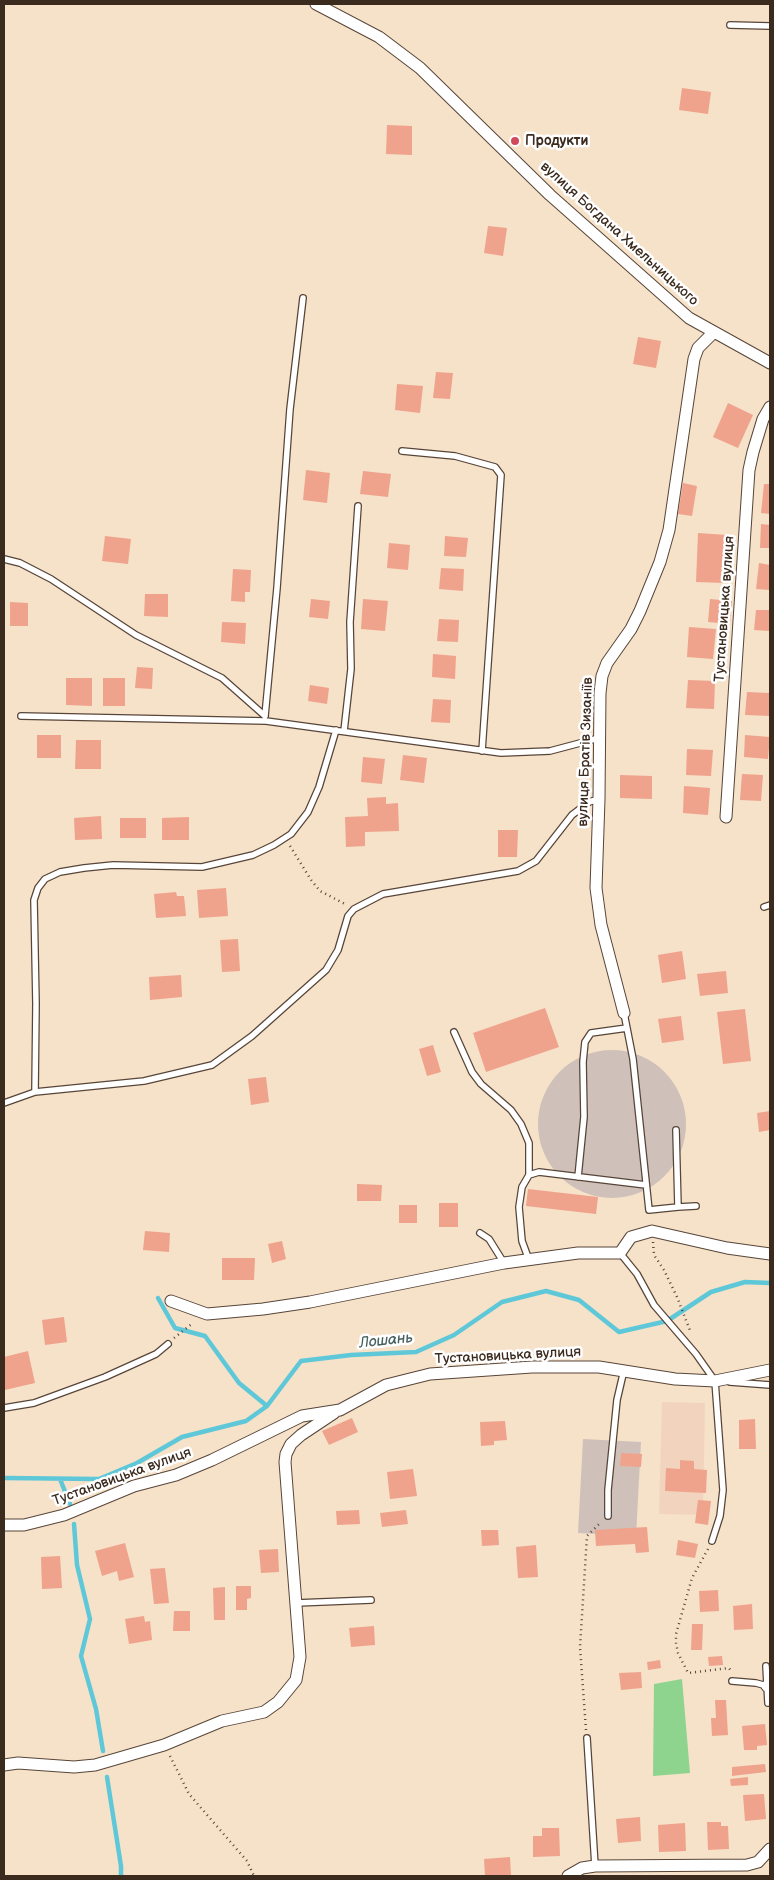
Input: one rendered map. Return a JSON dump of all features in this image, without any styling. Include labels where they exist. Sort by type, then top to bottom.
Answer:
[{"type":"street","name":"вулиця Богдана Хмельницького","points":[[316,4],[378,37],[420,68],[550,195],[690,318],[713,333],[770,363]]},
{"type":"street","name":"вулиця Братів Зизаніїв","points":[[624,1013],[597,903],[596,888],[602,676],[606,662],[631,629],[640,612],[660,562],[669,530],[694,359],[698,348],[713,333]]},
{"type":"street","name":"Тустановицька вулиця","points":[[726,817],[749,470],[752,452],[770,407]]},
{"type":"street","points":[[171,1301],[207,1314],[263,1309],[310,1302],[504,1263],[578,1253],[620,1253],[631,1237],[652,1231],[727,1248],[770,1254]]},
{"type":"street","name":"Тустановицька вулиця","points":[[4,1525],[24,1525],[64,1514],[134,1486],[176,1475],[212,1460],[302,1416],[340,1410],[386,1385],[430,1374],[532,1367],[600,1368],[676,1379],[715,1381],[770,1370]]},
{"type":"street","points":[[4,1764],[18,1763],[74,1767],[95,1765],[164,1745],[222,1721],[264,1712],[278,1702],[296,1680],[300,1657],[285,1462],[286,1454],[291,1444],[301,1435],[340,1410]]},
{"type":"street","points":[[568,1876],[582,1868],[600,1866],[747,1871],[770,1849]]},
{"type":"lane","points":[[730,25],[770,26]]},
{"type":"lane","points":[[266,718],[290,409],[304,298]]},
{"type":"lane","points":[[402,451],[454,456],[495,467],[501,475],[482,751]]},
{"type":"lane","points":[[344,731],[351,669],[350,622],[358,506]]},
{"type":"lane","points":[[4,559],[20,563],[46,576],[128,631],[222,678],[266,718]]},
{"type":"lane","points":[[21,716],[266,718],[336,730],[501,753],[550,751],[599,738]]},
{"type":"lane","points":[[35,1092],[34,900],[38,888],[45,879],[60,872],[113,865],[210,866],[253,855],[285,838],[296,829],[308,812],[319,787],[336,730]]},
{"type":"lane","points":[[4,1103],[35,1092],[144,1081],[212,1066],[252,1036],[326,970],[338,950],[348,916],[354,909],[383,894],[518,871],[536,861],[572,815],[590,802],[599,799]]},
{"type":"lane","points":[[624,1013],[633,1058],[649,1210],[678,1206],[696,1206]]},
{"type":"lane","points":[[578,1177],[584,1117],[583,1062],[585,1042],[591,1033],[627,1028]]},
{"type":"lane","points":[[454,1032],[472,1072],[481,1084],[511,1110],[521,1124],[529,1143],[529,1175],[522,1187],[519,1207],[522,1241],[529,1260]]},
{"type":"lane","points":[[676,1130],[678,1206]]},
{"type":"lane","points":[[529,1175],[539,1172],[646,1185]]},
{"type":"lane","points":[[480,1233],[489,1239],[504,1263]]},
{"type":"lane","points":[[620,1253],[637,1274],[654,1305],[696,1354],[715,1381],[723,1490],[720,1516],[712,1541]]},
{"type":"lane","points":[[4,1408],[34,1403],[104,1377],[156,1354],[168,1344]]},
{"type":"lane","points":[[608,1516],[608,1490],[617,1400],[624,1370]]},
{"type":"lane","points":[[715,1381],[770,1385]]},
{"type":"lane","points":[[296,1603],[371,1600]]},
{"type":"lane","points":[[766,1666],[769,1686],[768,1703]]},
{"type":"lane","points":[[732,1681],[769,1686]]},
{"type":"lane","points":[[587,1738],[600,1866]]},
{"type":"path","points":[[285,838],[320,891],[354,909]]},
{"type":"path","points":[[652,1231],[654,1255],[664,1270],[688,1321]]},
{"type":"path","points":[[168,1344],[189,1325]]},
{"type":"path","points":[[587,1738],[580,1647],[586,1536],[608,1516]]},
{"type":"path","points":[[712,1541],[692,1578],[676,1634],[676,1643],[678,1653],[688,1673],[728,1668],[740,1682]]},
{"type":"path","points":[[164,1745],[189,1794],[247,1861],[254,1876]]},
{"type":"shaded area","points":[[612,1050],[626,1051],[640,1056],[653,1062],[664,1072],[674,1083],[680,1096],[685,1110],[685,1138],[680,1152],[674,1165],[664,1176],[653,1186],[640,1192],[626,1197],[612,1198],[598,1197],[584,1192],[571,1186],[560,1176],[550,1165],[544,1152],[539,1138],[538,1124],[539,1110],[544,1096],[550,1083],[560,1072],[571,1062],[584,1056],[598,1051]]},
{"type":"shaded area","points":[[662,1402],[705,1403],[703,1515],[659,1514]]},
{"type":"shaded area","points":[[583,1439],[641,1442],[636,1536],[578,1533]]},
{"type":"green space","points":[[682,1679],[690,1773],[653,1776],[654,1684]]},
{"type":"building","points":[[682,88],[711,92],[708,114],[679,110]]},
{"type":"building","points":[[387,125],[412,126],[412,155],[386,154]]},
{"type":"building","points":[[488,226],[507,228],[503,256],[484,253]]},
{"type":"building","points":[[638,337],[661,341],[656,368],[633,364]]},
{"type":"building","points":[[436,372],[453,373],[450,399],[433,398]]},
{"type":"building","points":[[397,384],[423,386],[420,413],[395,410]]},
{"type":"building","points":[[728,403],[753,415],[738,448],[713,437]]},
{"type":"building","points":[[306,470],[330,473],[327,503],[303,500]]},
{"type":"building","points":[[363,471],[391,474],[388,497],[360,494]]},
{"type":"building","points":[[683,483],[697,486],[692,516],[678,514]]},
{"type":"building","points":[[764,484],[770,484],[770,514],[761,513]]},
{"type":"building","points":[[761,524],[770,525],[770,548],[760,548]]},
{"type":"building","points":[[698,533],[727,535],[724,583],[696,582]]},
{"type":"building","points":[[105,536],[131,539],[128,564],[102,561]]},
{"type":"building","points":[[445,536],[468,538],[466,557],[444,556]]},
{"type":"building","points":[[389,543],[410,545],[408,570],[387,568]]},
{"type":"building","points":[[759,563],[770,565],[770,590],[756,589]]},
{"type":"building","points":[[441,568],[464,569],[463,591],[439,589]]},
{"type":"building","points":[[233,569],[251,570],[250,592],[245,592],[245,602],[231,601]]},
{"type":"building","points":[[145,594],[168,594],[168,617],[144,616]]},
{"type":"building","points":[[311,599],[330,601],[328,619],[309,617]]},
{"type":"building","points":[[363,599],[388,601],[385,631],[361,629]]},
{"type":"building","points":[[710,599],[732,601],[730,624],[708,622]]},
{"type":"building","points":[[10,602],[28,603],[28,626],[10,626]]},
{"type":"building","points":[[756,610],[770,610],[770,631],[754,630]]},
{"type":"building","points":[[439,619],[459,620],[458,642],[437,641]]},
{"type":"building","points":[[222,622],[246,623],[245,644],[221,642]]},
{"type":"building","points":[[689,627],[716,629],[713,659],[687,657]]},
{"type":"building","points":[[433,654],[456,656],[455,679],[432,677]]},
{"type":"building","points":[[137,667],[153,668],[152,689],[135,688]]},
{"type":"building","points":[[66,678],[92,678],[92,706],[66,705]]},
{"type":"building","points":[[103,678],[125,678],[125,706],[103,706]]},
{"type":"building","points":[[688,680],[715,681],[714,709],[686,708]]},
{"type":"building","points":[[310,685],[329,688],[327,704],[308,701]]},
{"type":"building","points":[[747,692],[770,693],[770,716],[745,715]]},
{"type":"building","points":[[433,699],[451,700],[450,723],[431,722]]},
{"type":"building","points":[[37,735],[61,735],[61,758],[37,758]]},
{"type":"building","points":[[745,735],[770,737],[768,759],[744,757]]},
{"type":"building","points":[[76,740],[101,740],[101,769],[75,769]]},
{"type":"building","points":[[687,749],[713,750],[711,776],[686,775]]},
{"type":"building","points":[[403,755],[427,758],[424,783],[400,780]]},
{"type":"building","points":[[363,757],[385,759],[382,784],[361,782]]},
{"type":"building","points":[[742,774],[763,775],[761,801],[740,800]]},
{"type":"building","points":[[620,775],[652,776],[652,799],[620,798]]},
{"type":"building","points":[[684,786],[710,788],[708,815],[683,813]]},
{"type":"building","points":[[386,797],[386,804],[398,803],[399,831],[365,832],[365,846],[346,847],[345,817],[368,816],[367,798]]},
{"type":"building","points":[[101,816],[102,839],[75,840],[74,818]]},
{"type":"building","points":[[189,817],[189,840],[162,840],[162,818]]},
{"type":"building","points":[[120,818],[146,818],[146,838],[120,838]]},
{"type":"building","points":[[498,830],[518,830],[517,857],[498,857]]},
{"type":"building","points":[[226,888],[228,916],[199,918],[197,890]]},
{"type":"building","points":[[176,892],[177,896],[184,896],[186,916],[156,918],[154,894]]},
{"type":"building","points":[[238,939],[240,971],[222,972],[220,940]]},
{"type":"building","points":[[682,951],[686,979],[662,983],[658,955]]},
{"type":"building","points":[[726,971],[728,993],[700,996],[697,974]]},
{"type":"building","points":[[181,975],[182,997],[150,1000],[149,977]]},
{"type":"building","points":[[545,1008],[559,1047],[486,1072],[473,1033]]},
{"type":"building","points":[[745,1009],[751,1061],[723,1064],[717,1012]]},
{"type":"building","points":[[681,1016],[684,1040],[662,1043],[658,1019]]},
{"type":"building","points":[[433,1045],[441,1072],[427,1076],[419,1049]]},
{"type":"building","points":[[266,1077],[269,1102],[251,1105],[248,1079]]},
{"type":"building","points":[[770,1111],[770,1130],[759,1132],[757,1113]]},
{"type":"building","points":[[357,1184],[382,1185],[381,1201],[357,1201]]},
{"type":"building","points":[[528,1189],[598,1197],[596,1214],[526,1206]]},
{"type":"building","points":[[439,1203],[458,1203],[458,1227],[439,1227]]},
{"type":"building","points":[[399,1205],[417,1205],[417,1223],[399,1223]]},
{"type":"building","points":[[145,1231],[170,1233],[169,1252],[143,1250]]},
{"type":"building","points":[[282,1241],[286,1259],[272,1263],[268,1244]]},
{"type":"building","points":[[222,1258],[255,1258],[254,1280],[222,1280]]},
{"type":"building","points":[[64,1317],[67,1342],[45,1345],[42,1320]]},
{"type":"building","points":[[28,1351],[35,1383],[5,1390],[4,1357]]},
{"type":"building","points":[[352,1418],[358,1432],[329,1445],[322,1431]]},
{"type":"building","points":[[755,1419],[756,1449],[739,1449],[739,1420]]},
{"type":"building","points":[[505,1421],[507,1440],[494,1441],[494,1445],[481,1446],[480,1422]]},
{"type":"building","points":[[621,1453],[642,1454],[641,1467],[620,1466]]},
{"type":"building","points":[[680,1460],[694,1461],[694,1469],[707,1470],[706,1493],[665,1491],[666,1468],[680,1469]]},
{"type":"building","points":[[413,1469],[417,1496],[390,1499],[387,1472]]},
{"type":"building","points":[[698,1500],[711,1501],[708,1525],[695,1523]]},
{"type":"building","points":[[359,1510],[360,1524],[337,1525],[336,1511]]},
{"type":"building","points":[[406,1510],[408,1524],[382,1527],[380,1513]]},
{"type":"building","points":[[647,1527],[649,1552],[636,1553],[635,1544],[596,1546],[595,1530]]},
{"type":"building","points":[[481,1530],[498,1530],[499,1545],[482,1546]]},
{"type":"building","points":[[678,1540],[698,1544],[695,1558],[676,1555]]},
{"type":"building","points":[[125,1543],[134,1577],[119,1581],[117,1571],[102,1576],[95,1551]]},
{"type":"building","points":[[536,1545],[538,1577],[518,1578],[516,1547]]},
{"type":"building","points":[[278,1549],[279,1572],[261,1573],[259,1550]]},
{"type":"building","points":[[60,1556],[62,1588],[42,1589],[41,1557]]},
{"type":"building","points":[[165,1568],[169,1603],[154,1604],[150,1569]]},
{"type":"building","points":[[236,1586],[251,1586],[251,1598],[247,1599],[247,1610],[236,1610]]},
{"type":"building","points":[[225,1587],[225,1620],[214,1620],[213,1588]]},
{"type":"building","points":[[718,1590],[719,1611],[700,1612],[699,1591]]},
{"type":"building","points":[[752,1604],[753,1629],[734,1630],[733,1606]]},
{"type":"building","points":[[174,1611],[190,1611],[190,1631],[173,1631]]},
{"type":"building","points":[[144,1616],[145,1622],[150,1621],[152,1640],[129,1644],[125,1619]]},
{"type":"building","points":[[692,1624],[703,1624],[702,1650],[691,1650]]},
{"type":"building","points":[[374,1626],[375,1645],[351,1647],[349,1628]]},
{"type":"building","points":[[722,1656],[723,1665],[709,1666],[708,1657]]},
{"type":"building","points":[[660,1660],[661,1668],[648,1670],[647,1662]]},
{"type":"building","points":[[641,1672],[642,1688],[621,1690],[619,1673]]},
{"type":"building","points":[[715,1700],[726,1700],[728,1735],[712,1736],[711,1718],[716,1718]]},
{"type":"building","points":[[765,1724],[767,1745],[757,1746],[757,1750],[744,1750],[742,1726]]},
{"type":"building","points":[[765,1764],[766,1772],[732,1776],[732,1767]]},
{"type":"building","points":[[748,1777],[748,1785],[731,1786],[730,1779]]},
{"type":"building","points":[[764,1794],[766,1819],[745,1821],[743,1795]]},
{"type":"building","points":[[640,1817],[641,1841],[618,1843],[616,1819]]},
{"type":"building","points":[[707,1822],[721,1822],[721,1826],[728,1826],[729,1849],[708,1850]]},
{"type":"building","points":[[685,1823],[686,1851],[659,1852],[658,1825]]},
{"type":"building","points":[[542,1828],[559,1828],[560,1856],[533,1857],[533,1836],[542,1836]]},
{"type":"building","points":[[510,1857],[511,1876],[485,1876],[484,1859]]},
{"type":"waterway","name":"Лошань","points":[[4,1478],[99,1479],[137,1463],[182,1437],[246,1421],[267,1406],[301,1361],[351,1355],[416,1352],[454,1335],[502,1302],[546,1291],[579,1300],[619,1332],[667,1321],[711,1292],[745,1282],[770,1283]]},
{"type":"waterway","points":[[158,1298],[175,1328],[205,1336],[239,1383],[267,1406]]},
{"type":"waterway","points":[[60,1479],[70,1504]]},
{"type":"waterway","points":[[74,1524],[77,1565],[90,1619],[81,1656],[96,1709],[103,1751]]},
{"type":"waterway","points":[[107,1777],[121,1876]]},
{"type":"place","name":"Продукти","points":[[515,141]]}]
